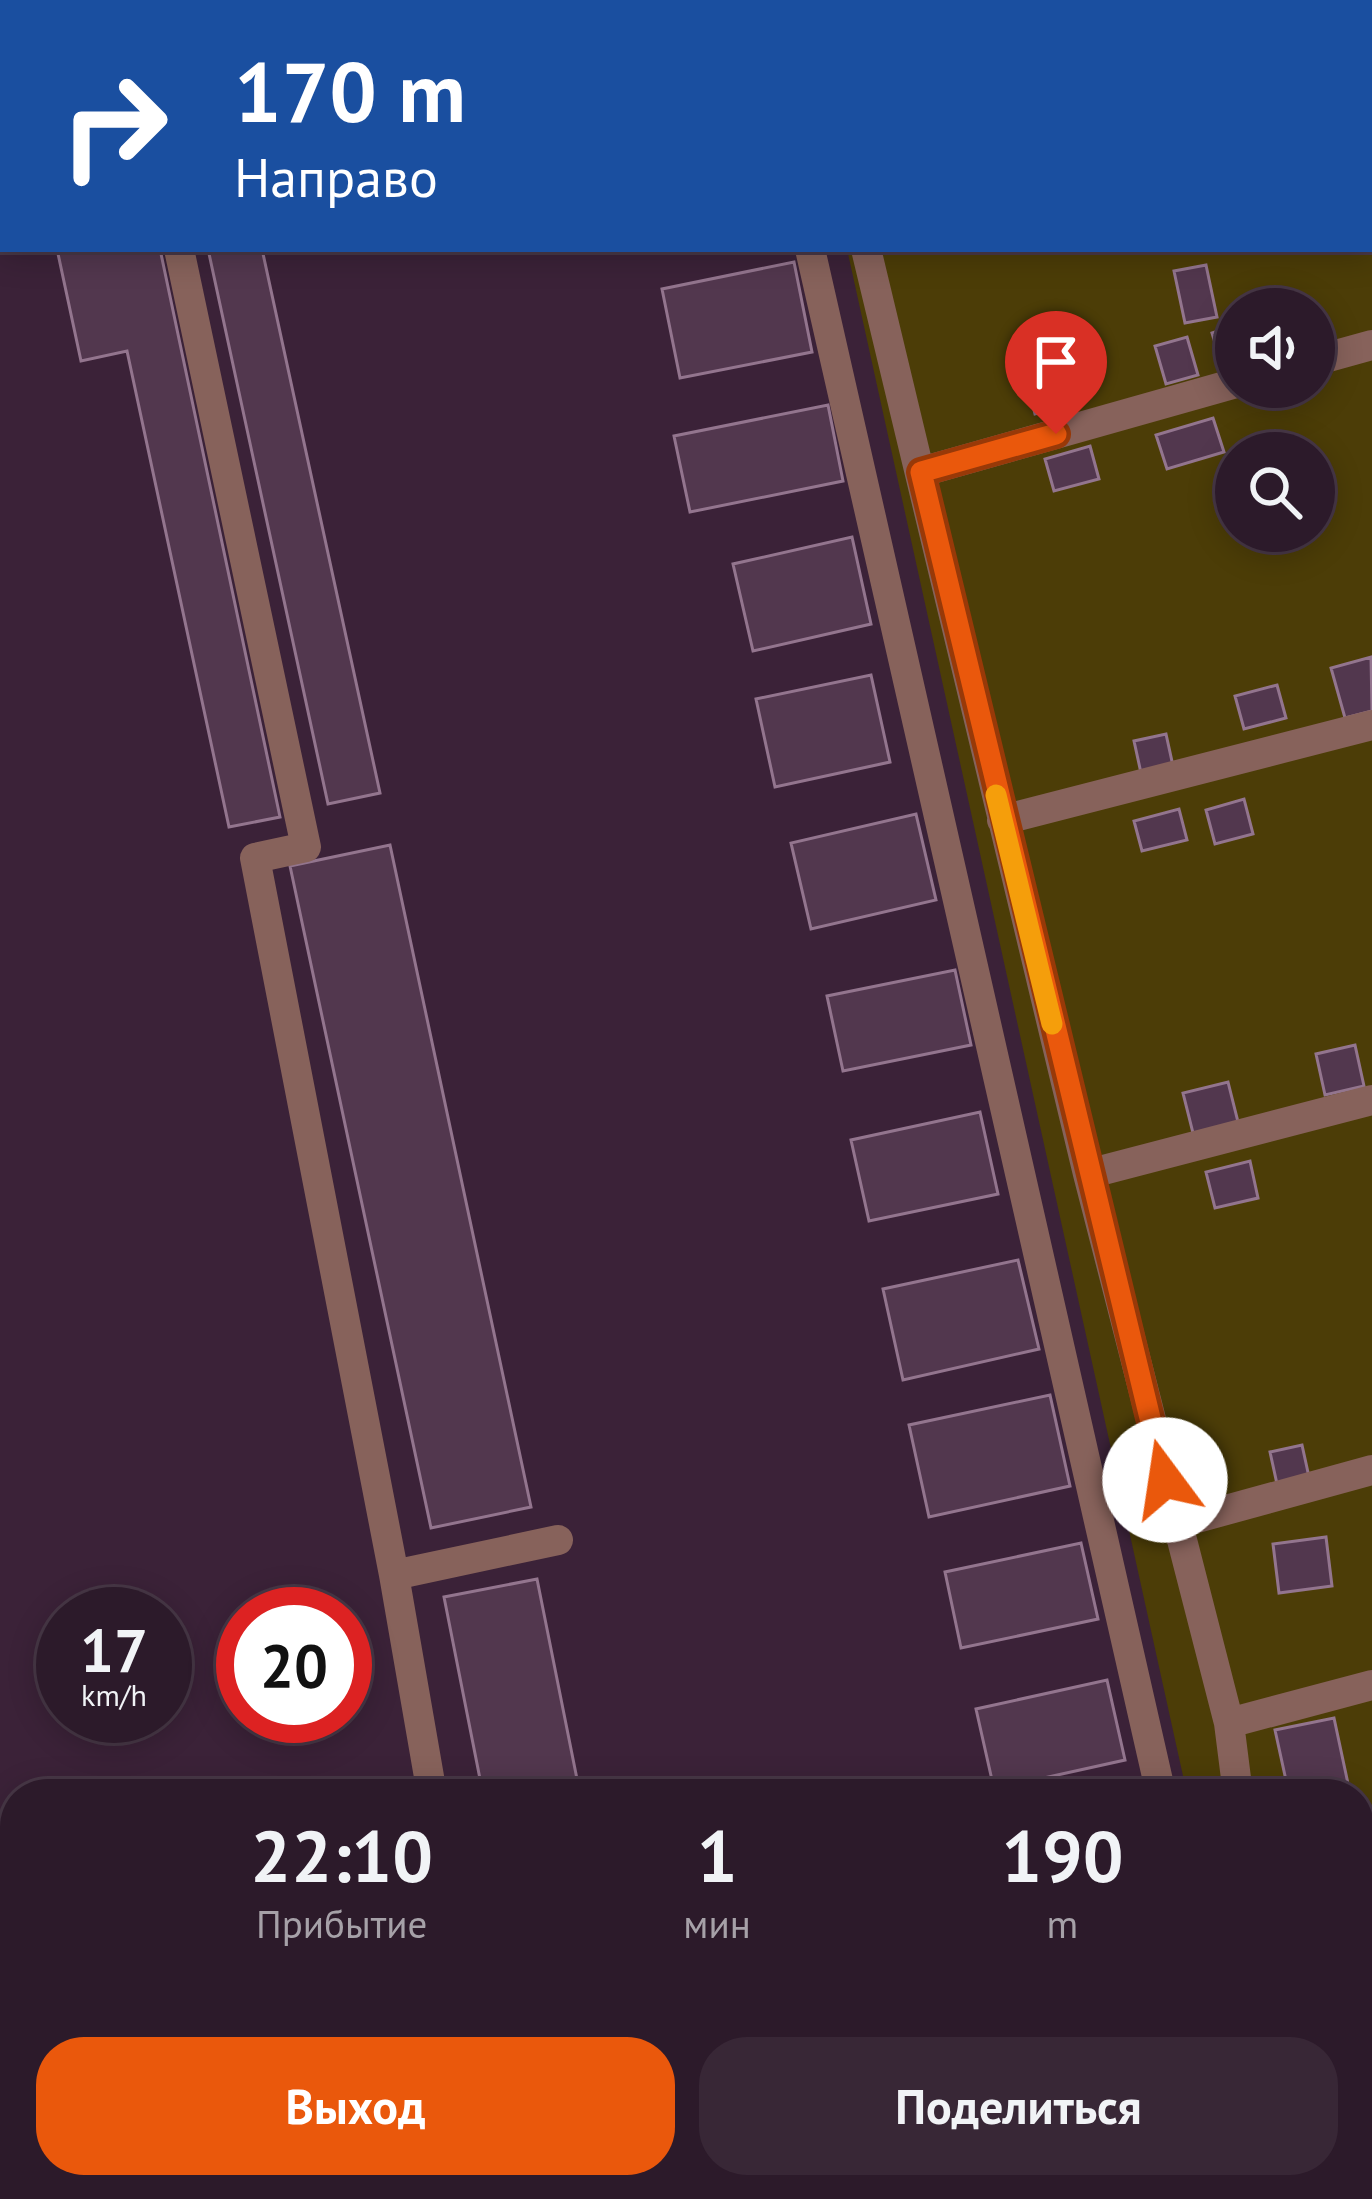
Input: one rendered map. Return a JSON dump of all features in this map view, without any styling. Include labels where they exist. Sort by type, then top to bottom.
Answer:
[{"type":"lane","points":[[180,252],[306,847],[255,857],[429,1779]]},
{"type":"lane","points":[[811,252],[1158,1779]]},
{"type":"lane","points":[[867,252],[1088,1174],[1229,1723],[1236,1779]]},
{"type":"lane","points":[[1335,355],[1372,345]]},
{"type":"lane","points":[[921,472],[1215,389]]},
{"type":"lane","points":[[1002,820],[1372,725]]},
{"type":"lane","points":[[1088,1174],[1372,1100]]},
{"type":"lane","points":[[1175,1524],[1372,1470]]},
{"type":"lane","points":[[394,1575],[558,1540]]},
{"type":"lane","points":[[1229,1723],[1372,1685]]},
{"type":"shaded area","points":[[848,252],[1372,252],[1372,1779],[1184,1779]]},
{"type":"building","points":[[58,252],[161,252],[280,817],[229,827],[127,351],[81,361]]},
{"type":"building","points":[[209,252],[263,252],[380,793],[328,804]]},
{"type":"building","points":[[794,262],[812,352],[680,378],[662,289]]},
{"type":"building","points":[[1206,265],[1215,317],[1185,323],[1174,271]]},
{"type":"building","points":[[1187,337],[1198,375],[1166,384],[1155,346]]},
{"type":"building","points":[[1071,362],[1081,403],[1035,414],[1025,373]]},
{"type":"building","points":[[828,405],[843,481],[690,512],[674,436]]},
{"type":"building","points":[[1213,418],[1218,432],[1215,455],[1167,469],[1156,435]]},
{"type":"building","points":[[1090,446],[1099,479],[1054,491],[1045,459]]},
{"type":"building","points":[[852,537],[871,624],[753,651],[733,564]]},
{"type":"building","points":[[1371,657],[1372,711],[1345,718],[1331,668]]},
{"type":"building","points":[[871,675],[890,762],[775,787],[756,699]]},
{"type":"building","points":[[1277,685],[1286,718],[1244,729],[1235,696]]},
{"type":"building","points":[[1166,734],[1173,766],[1141,773],[1134,741]]},
{"type":"building","points":[[1244,799],[1253,834],[1215,844],[1206,810]]},
{"type":"building","points":[[1179,809],[1187,840],[1142,851],[1134,821]]},
{"type":"building","points":[[916,814],[936,900],[811,929],[791,843]]},
{"type":"building","points":[[390,845],[531,1507],[431,1528],[290,866]]},
{"type":"building","points":[[955,970],[971,1045],[843,1071],[827,996]]},
{"type":"building","points":[[1355,1045],[1364,1086],[1325,1095],[1316,1054]]},
{"type":"building","points":[[1228,1082],[1239,1126],[1194,1137],[1183,1093]]},
{"type":"building","points":[[980,1112],[998,1194],[869,1221],[851,1140]]},
{"type":"building","points":[[1250,1161],[1258,1198],[1215,1208],[1206,1172]]},
{"type":"building","points":[[1018,1260],[1039,1349],[903,1380],[883,1289]]},
{"type":"building","points":[[1050,1395],[1070,1486],[929,1517],[909,1425]]},
{"type":"building","points":[[1302,1445],[1309,1477],[1277,1484],[1270,1452]]},
{"type":"building","points":[[1326,1537],[1332,1586],[1279,1593],[1273,1544]]},
{"type":"building","points":[[1081,1543],[1098,1619],[961,1648],[945,1572]]},
{"type":"building","points":[[537,1579],[577,1779],[480,1779],[444,1597]]},
{"type":"building","points":[[1107,1680],[1125,1760],[1039,1779],[992,1779],[976,1709]]},
{"type":"building","points":[[1334,1718],[1347,1779],[1286,1779],[1275,1730]]},
{"type":"slow traffic","points":[[996,795],[1052,1024]]},
{"type":"route","points":[[1056,434],[921,472],[1165,1480]]}]
